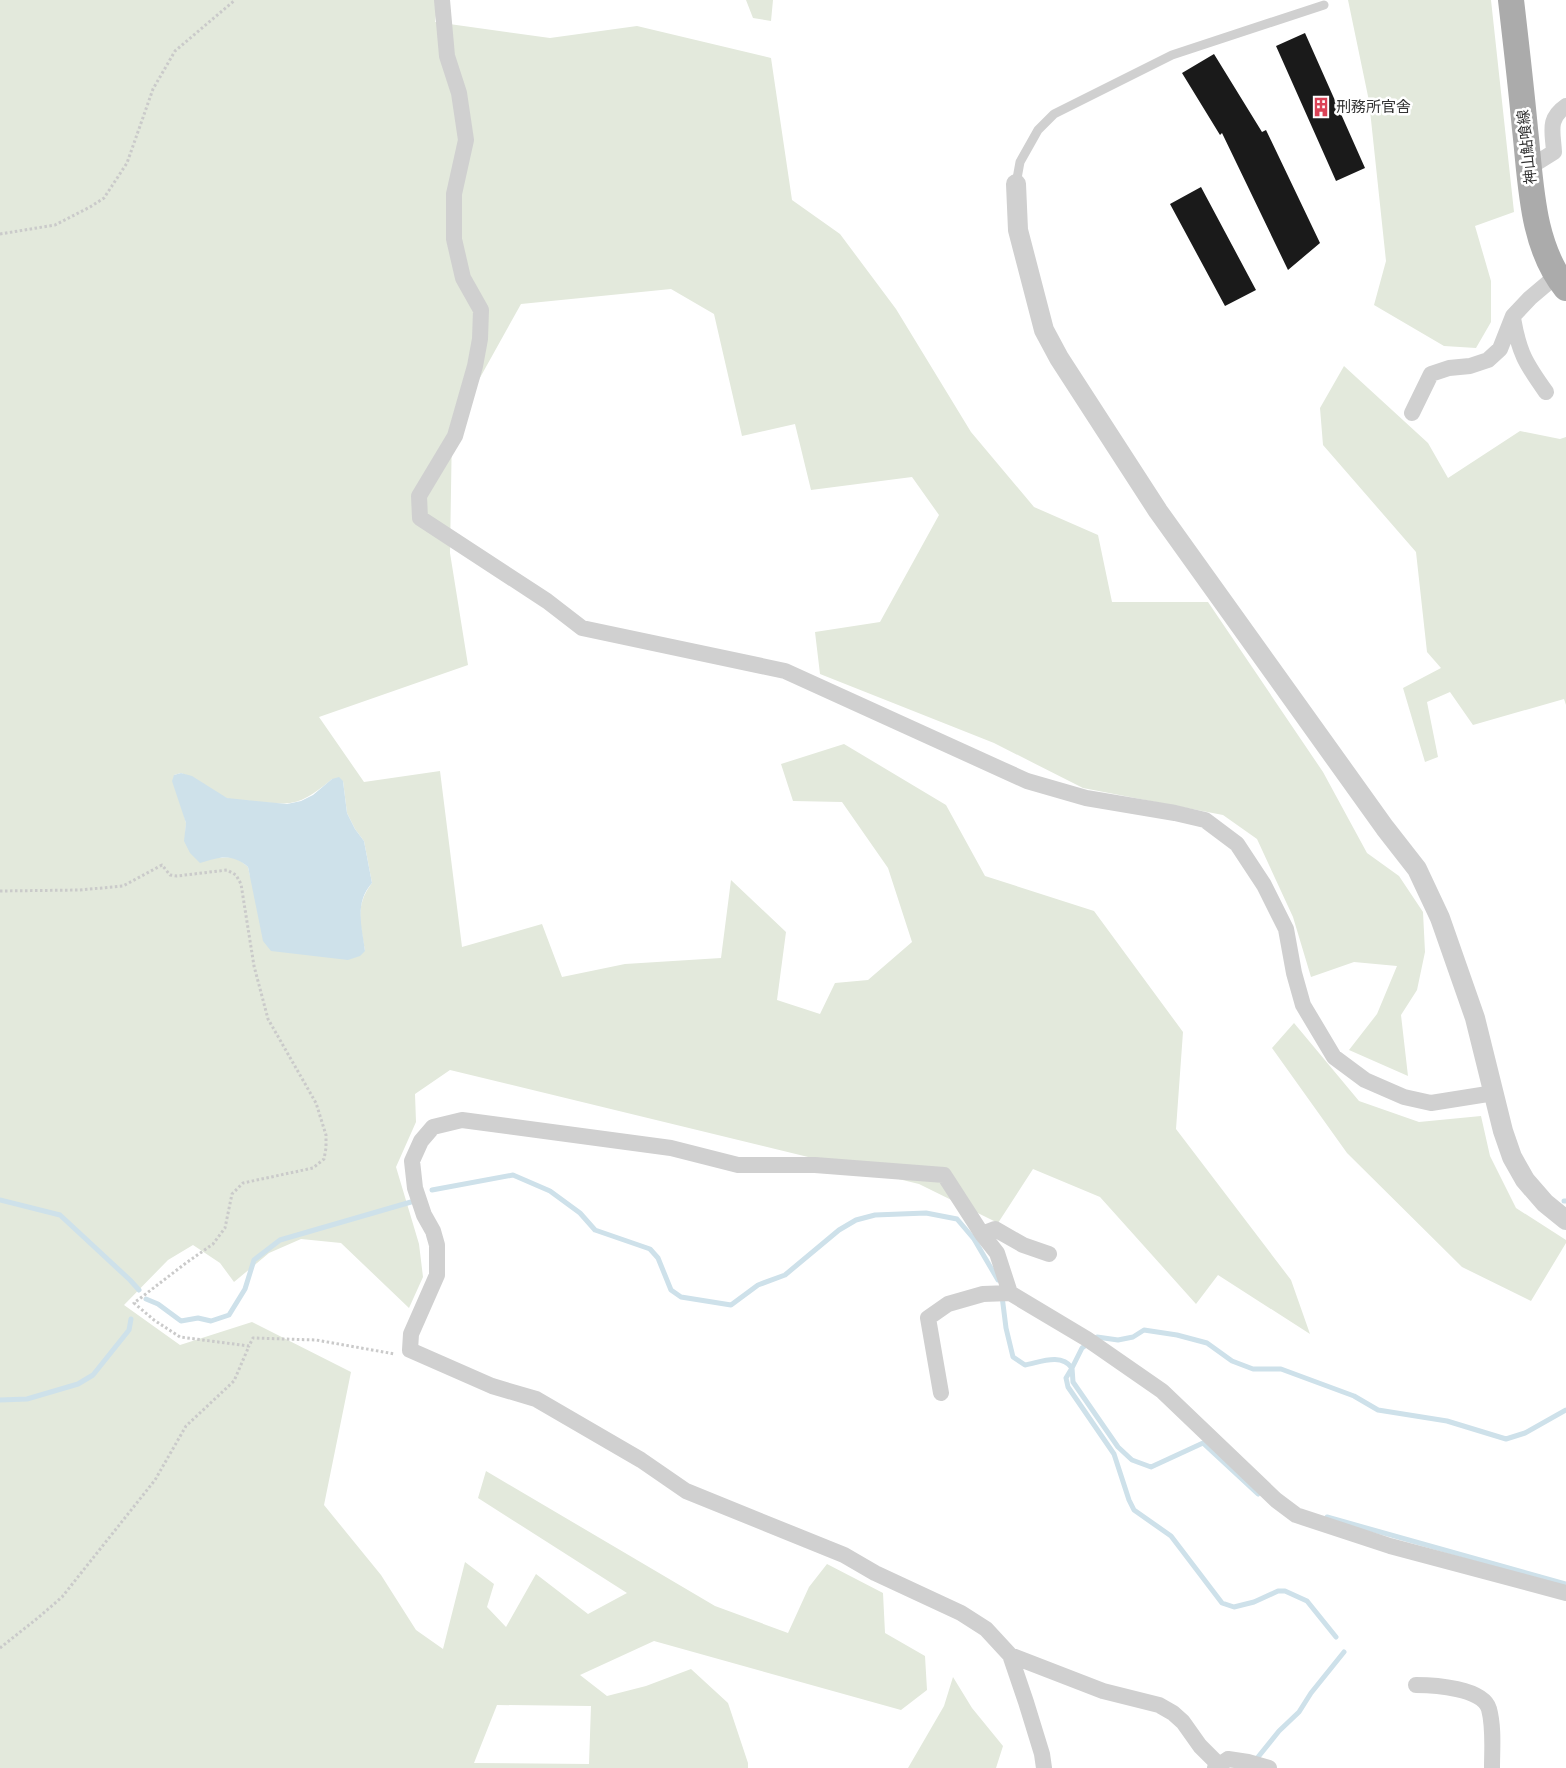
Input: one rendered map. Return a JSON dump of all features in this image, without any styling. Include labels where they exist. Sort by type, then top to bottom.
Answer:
[{"type":"main road","name":"神山鮎喰線","points":[[1511,0],[1533,196],[1542,244],[1561,282]]},
{"type":"street","points":[[442,0],[447,56],[459,93],[466,140],[454,194],[454,240],[463,278],[481,310],[480,339],[475,366],[456,436],[419,496],[420,518],[547,602],[582,628],[785,671],[1026,781],[1086,798],[1176,812],[1205,820],[1237,844],[1264,885],[1286,929],[1294,973],[1303,1005],[1334,1057],[1365,1080],[1404,1097],[1431,1104],[1494,1093]]},
{"type":"street","points":[[1530,167],[1554,152],[1552,123],[1559,111],[1566,106]]},
{"type":"street","points":[[1016,184],[1018,230],[1044,330],[1055,351],[1158,511],[1417,869],[1440,918],[1472,1008],[1503,1131],[1512,1157],[1525,1180],[1545,1203],[1566,1220]]},
{"type":"street","points":[[1412,413],[1431,374],[1449,368],[1470,366],[1488,360],[1500,350],[1513,316],[1530,298],[1561,282]]},
{"type":"street","points":[[1513,316],[1517,342],[1525,362],[1546,392]]},
{"type":"street","points":[[1004,1293],[996,1253],[944,1175],[815,1165],[738,1165],[671,1148],[462,1120],[433,1127],[421,1141],[412,1161],[415,1188],[437,1245],[436,1275],[411,1334],[410,1350],[492,1386],[536,1399],[641,1460],[686,1491],[844,1555],[875,1573],[960,1613],[986,1629],[1010,1655],[1042,1754],[1044,1768]]},
{"type":"street","points":[[982,1234],[995,1229],[1023,1245],[1050,1254]]},
{"type":"street","points":[[941,1393],[928,1318],[948,1304],[983,1294],[1004,1293],[1091,1342],[1162,1390],[1276,1500],[1296,1515],[1390,1546],[1566,1593]]},
{"type":"street","points":[[1010,1655],[1103,1692],[1159,1705],[1182,1722],[1216,1766],[1228,1759],[1257,1765]]},
{"type":"street","points":[[1416,1685],[1438,1685],[1478,1696],[1489,1708],[1492,1768]]},
{"type":"lane","points":[[1016,184],[1020,162],[1024,154],[1038,130],[1054,114],[1172,55],[1324,5]]},
{"type":"path","points":[[0,234],[55,225],[104,198],[127,163],[153,89],[175,51],[235,0]]},
{"type":"path","points":[[0,891],[80,890],[123,886],[162,865],[170,875],[177,876],[227,870],[236,875],[241,884],[254,966],[268,1019],[316,1103],[326,1135],[324,1159],[313,1168],[243,1183],[232,1194],[225,1228],[213,1244],[134,1303],[154,1320],[180,1337],[249,1346]]},
{"type":"path","points":[[0,1648],[39,1618],[62,1597],[155,1480],[186,1426],[234,1381],[252,1338],[316,1340],[394,1354],[410,1350]]},
{"type":"shaded area","points":[[0,0],[438,0],[435,22],[550,38],[637,26],[771,58],[792,200],[840,234],[896,309],[971,432],[1034,507],[1098,535],[1112,602],[1208,602],[1323,772],[1367,853],[1399,876],[1423,912],[1425,952],[1417,990],[1401,1015],[1408,1076],[1349,1050],[1377,1014],[1397,966],[1354,962],[1311,977],[1293,917],[1257,839],[1223,815],[1083,788],[994,743],[820,674],[815,632],[880,622],[939,515],[912,477],[811,490],[795,424],[742,436],[714,314],[671,289],[521,304],[452,428],[450,553],[468,665],[319,717],[364,782],[440,771],[462,947],[542,924],[562,977],[625,964],[721,958],[731,880],[786,932],[777,1000],[820,1014],[835,983],[868,980],[912,942],[888,868],[842,802],[793,801],[781,764],[844,744],[946,805],[985,876],[1094,911],[1183,1032],[1176,1129],[1291,1280],[1310,1334],[1218,1275],[1196,1304],[1100,1197],[1033,1169],[998,1223],[919,1184],[450,1070],[415,1094],[416,1122],[396,1167],[419,1244],[423,1277],[409,1308],[341,1243],[301,1239],[269,1253],[234,1282],[220,1263],[193,1245],[168,1260],[124,1305],[180,1345],[252,1322],[351,1372],[324,1505],[381,1575],[416,1630],[443,1649],[465,1562],[494,1584],[487,1607],[506,1627],[536,1574],[588,1614],[627,1593],[478,1498],[486,1471],[715,1606],[788,1633],[809,1587],[827,1564],[883,1593],[885,1633],[925,1656],[927,1690],[901,1710],[654,1641],[580,1675],[607,1696],[646,1686],[691,1669],[728,1703],[748,1768],[0,1768]],"holes":[[[181,773],[227,798],[276,803],[295,802],[303,799],[312,795],[332,779],[343,781],[347,813],[364,841],[372,883],[366,891],[360,916],[365,951],[250,876],[248,867],[242,862],[233,857],[216,858],[185,841],[186,823],[174,775]],[[497,1705],[591,1706],[589,1764],[474,1763]]]},
{"type":"shaded area","points":[[746,0],[773,0],[771,21],[753,18]]},
{"type":"shaded area","points":[[1348,0],[1491,0],[1514,212],[1475,226],[1491,281],[1491,322],[1476,348],[1444,346],[1374,305],[1386,261],[1369,101]]},
{"type":"shaded area","points":[[1344,366],[1428,443],[1448,478],[1520,431],[1560,439],[1566,437],[1566,705],[1564,699],[1473,725],[1450,692],[1427,702],[1438,757],[1425,762],[1403,688],[1441,668],[1427,652],[1416,552],[1323,445],[1320,408]]},
{"type":"shaded area","points":[[181,773],[192,776],[227,798],[287,804],[301,801],[313,795],[332,779],[339,777],[343,781],[347,813],[364,841],[372,883],[366,891],[361,907],[361,924],[365,951],[360,956],[348,960],[271,951],[263,941],[248,867],[231,858],[213,859],[200,863],[190,853],[184,841],[186,823],[172,781],[174,775]]},
{"type":"shaded area","points":[[1294,1023],[1359,1101],[1419,1122],[1481,1116],[1490,1156],[1516,1208],[1566,1240],[1531,1301],[1462,1267],[1347,1153],[1272,1048]]},
{"type":"shaded area","points":[[953,1677],[972,1708],[1003,1746],[996,1768],[908,1768],[944,1706]]},
{"type":"building","name":"刑務所官舎","points":[[1305,33],[1365,168],[1336,181],[1276,46]]},
{"type":"building","points":[[1214,54],[1262,132],[1266,130],[1320,243],[1288,270],[1222,133],[1220,135],[1182,73]]},
{"type":"building","points":[[1201,187],[1256,290],[1225,306],[1170,204]]},
{"type":"waterway","points":[[432,1190],[513,1175],[550,1191],[580,1213],[595,1230],[650,1249],[658,1258],[671,1290],[681,1297],[731,1305],[758,1285],[785,1275],[839,1230],[856,1220],[875,1215],[926,1213],[957,1219],[974,1239],[998,1280]]},
{"type":"waterway","points":[[0,1200],[60,1215],[139,1290]]},
{"type":"waterway","points":[[146,1299],[158,1304],[181,1321],[198,1318],[211,1321],[229,1315],[245,1289],[254,1260],[280,1240],[411,1202]]},
{"type":"waterway","points":[[1002,1296],[1006,1328],[1013,1357],[1025,1365],[1057,1360],[1067,1363],[1072,1368],[1082,1348],[1097,1337],[1118,1340],[1133,1337],[1144,1330],[1177,1335],[1207,1343],[1232,1361],[1253,1369],[1281,1369],[1354,1396],[1378,1410],[1447,1421],[1506,1439],[1525,1433],[1566,1410]]},
{"type":"waterway","points":[[0,1400],[27,1399],[78,1384],[93,1375],[129,1330],[131,1319]]},
{"type":"waterway","points":[[1072,1368],[1066,1378],[1068,1387],[1114,1454],[1134,1510],[1171,1536],[1222,1603],[1234,1607],[1254,1602],[1278,1591],[1285,1591],[1307,1601],[1336,1637]]},
{"type":"waterway","points":[[1072,1368],[1073,1382],[1118,1447],[1132,1460],[1151,1467],[1203,1443],[1258,1494]]},
{"type":"waterway","points":[[1327,1517],[1566,1584]]},
{"type":"waterway","points":[[1254,1762],[1279,1731],[1299,1712],[1311,1693],[1344,1652]]},
{"type":"place","name":"刑務所官舎","points":[[1321,107]]}]
